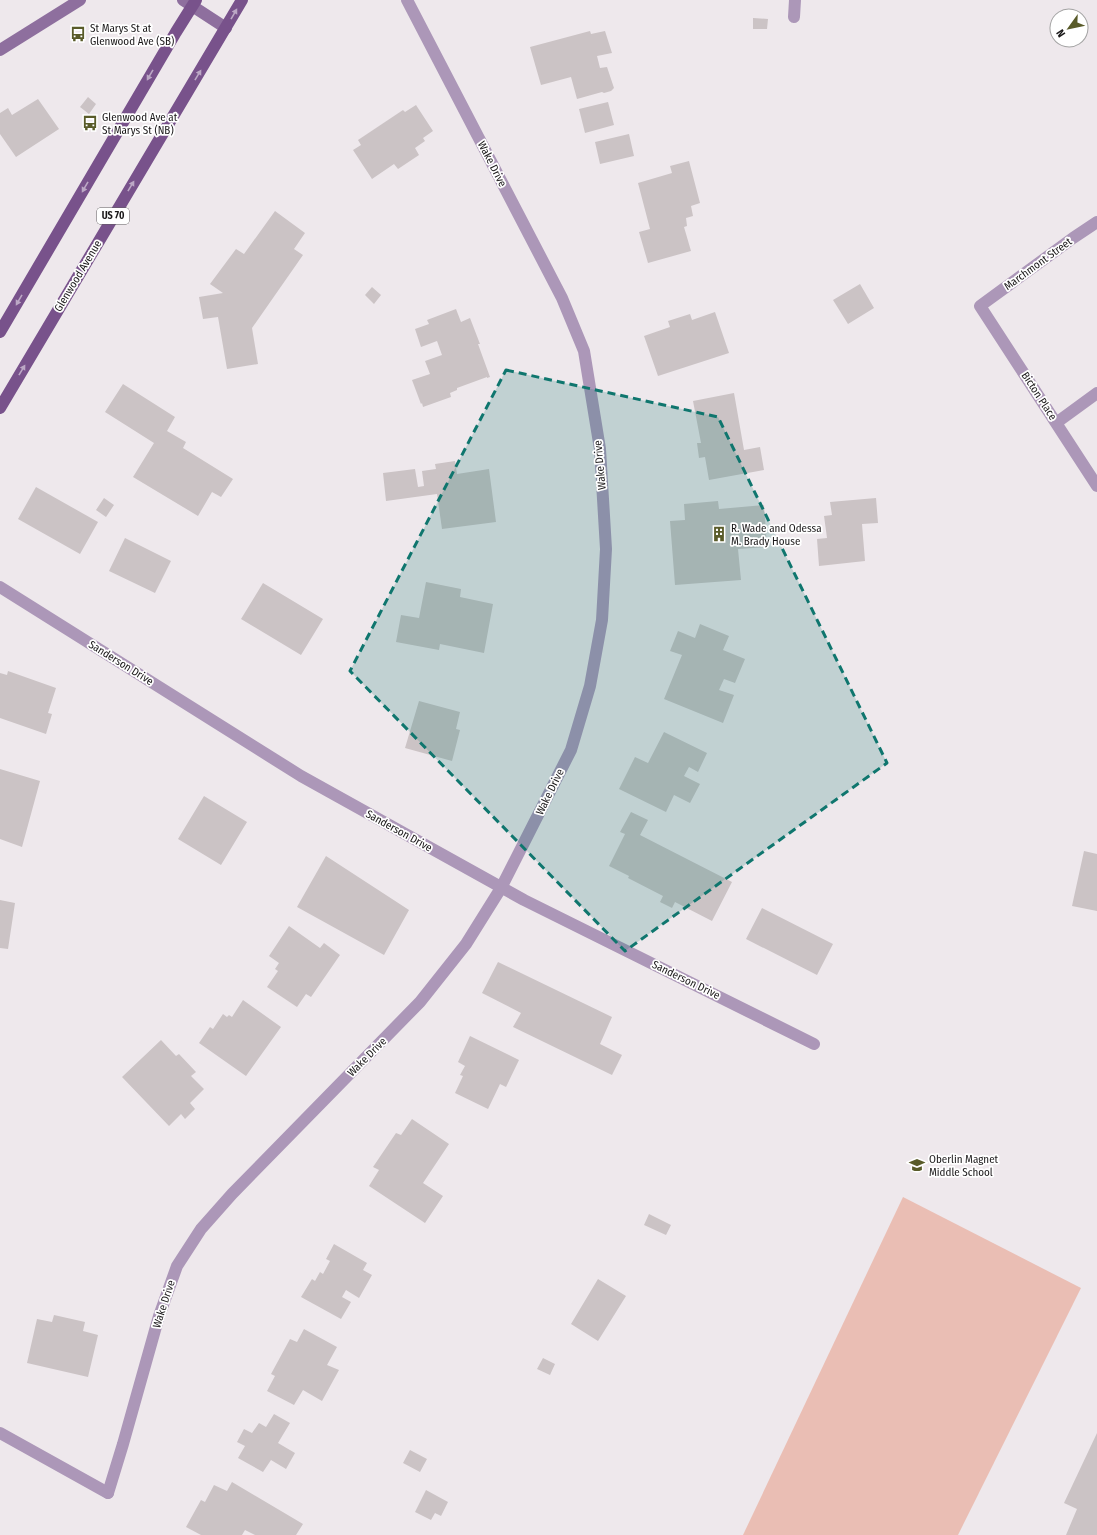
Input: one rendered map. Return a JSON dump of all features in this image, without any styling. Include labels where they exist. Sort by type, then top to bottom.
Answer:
[{"type":"main road","points":[[0,50],[80,0]]},
{"type":"main road","name":"Glenwood Avenue","points":[[0,408],[242,0]]},
{"type":"main road","points":[[0,332],[176,32],[190,2],[226,28]]},
{"type":"street","name":"Wake Drive","points":[[0,1433],[108,1493],[159,1316],[177,1266],[201,1229],[232,1194],[420,1002],[466,944],[501,888],[571,750],[590,686],[602,620],[606,549],[600,449],[584,351],[562,298],[407,0]]},
{"type":"street","points":[[794,17],[795,0]]},
{"type":"street","name":"Marchmont Street","points":[[980,306],[1097,222]]},
{"type":"street","name":"Bicton Place","points":[[980,306],[1097,486]]},
{"type":"street","points":[[1056,423],[1097,393]]},
{"type":"street","name":"Sanderson Drive","points":[[0,587],[302,776],[501,888],[814,1044]]},
{"type":"highlighted area","points":[[506,370],[718,417],[887,763],[625,951],[350,671]]},
{"type":"shaded area","points":[[903,1197],[1081,1288],[958,1535],[743,1535]]},
{"type":"building","points":[[753,18],[768,19],[767,29],[753,29]]},
{"type":"building","points":[[590,31],[591,34],[605,31],[612,53],[597,56],[600,68],[607,67],[614,88],[611,91],[577,99],[571,77],[541,85],[530,47]]},
{"type":"building","points":[[88,97],[96,104],[89,114],[80,107]]},
{"type":"building","points":[[38,99],[59,129],[16,157],[0,134],[0,113],[8,108],[12,115]]},
{"type":"building","points":[[608,102],[614,125],[585,133],[579,109]]},
{"type":"building","points":[[416,105],[433,131],[423,138],[425,141],[415,148],[419,155],[398,169],[394,164],[372,179],[353,150],[361,145],[358,140],[403,110],[405,112]]},
{"type":"building","points":[[629,134],[634,156],[600,164],[595,142]]},
{"type":"building","points":[[689,161],[700,203],[691,206],[693,216],[686,218],[687,226],[684,227],[691,251],[648,263],[639,232],[650,229],[638,183],[672,173],[670,166]]},
{"type":"building","points":[[275,211],[305,233],[294,249],[303,255],[252,328],[258,364],[227,369],[218,317],[203,319],[199,297],[223,293],[210,284],[236,249],[244,254]]},
{"type":"building","points":[[860,284],[874,308],[848,324],[833,300]]},
{"type":"building","points":[[372,287],[381,295],[374,304],[365,295]]},
{"type":"building","points":[[456,309],[461,322],[470,318],[490,377],[457,388],[457,390],[450,393],[451,397],[423,407],[412,380],[430,374],[425,361],[442,355],[437,341],[421,347],[415,329],[429,324],[427,320]]},
{"type":"building","points":[[715,312],[729,353],[658,376],[644,336],[670,327],[668,321],[690,314],[692,320]]},
{"type":"building","points":[[123,384],[175,417],[167,431],[186,442],[183,448],[233,479],[221,497],[212,492],[198,516],[133,477],[154,443],[105,412]]},
{"type":"building","points":[[734,393],[744,450],[760,447],[764,470],[709,480],[705,457],[699,458],[697,443],[701,443],[693,401]]},
{"type":"building","points":[[455,461],[457,474],[489,469],[496,522],[442,529],[437,494],[386,501],[383,473],[415,469],[418,487],[424,486],[422,471],[436,469],[435,464]]},
{"type":"building","points":[[36,487],[98,522],[80,554],[18,519]]},
{"type":"building","points":[[104,498],[114,505],[106,517],[96,510]]},
{"type":"building","points":[[876,498],[878,523],[862,524],[865,561],[819,566],[817,539],[827,538],[824,516],[832,515],[830,502]]},
{"type":"building","name":"R. Wade and Odessa M. Brady House","points":[[718,501],[719,509],[764,505],[767,547],[738,549],[741,580],[675,585],[670,521],[685,520],[684,504]]},
{"type":"building","points":[[125,538],[171,561],[155,593],[109,571]]},
{"type":"building","points":[[426,582],[461,589],[460,597],[493,604],[484,653],[440,644],[439,650],[396,642],[401,615],[419,618]]},
{"type":"building","points":[[263,583],[323,619],[301,655],[241,619]]},
{"type":"building","points":[[700,624],[729,636],[723,650],[745,659],[735,683],[724,679],[719,690],[734,695],[723,723],[664,699],[682,655],[670,651],[678,631],[695,638]]},
{"type":"building","points":[[8,671],[56,688],[48,713],[52,714],[46,734],[0,718],[0,673],[7,675]]},
{"type":"building","points":[[419,701],[460,712],[456,729],[460,730],[452,761],[405,748]]},
{"type":"building","points":[[664,732],[707,753],[698,772],[689,767],[684,776],[700,784],[690,803],[674,795],[666,812],[619,789],[635,757],[648,763]]},
{"type":"building","points":[[0,769],[40,781],[22,847],[0,839]]},
{"type":"building","points":[[204,796],[247,822],[221,865],[178,839]]},
{"type":"building","points":[[631,812],[648,820],[640,835],[732,882],[712,921],[675,902],[672,908],[660,902],[663,896],[628,878],[629,876],[609,866],[625,834],[620,832]]},
{"type":"building","points":[[1084,851],[1097,854],[1097,911],[1072,906]]},
{"type":"building","points":[[326,856],[409,910],[384,955],[297,907]]},
{"type":"building","points":[[0,900],[15,903],[8,949],[0,948]]},
{"type":"building","points":[[762,908],[833,944],[817,975],[746,939]]},
{"type":"building","points":[[289,926],[320,948],[324,943],[340,955],[311,997],[306,994],[297,1007],[267,987],[278,971],[275,969],[279,963],[269,956]]},
{"type":"building","points":[[498,962],[612,1017],[600,1044],[622,1055],[612,1075],[513,1027],[521,1013],[482,993]]},
{"type":"building","points":[[243,1000],[281,1027],[246,1076],[199,1043],[210,1027],[213,1029],[223,1014],[227,1017],[229,1015],[232,1017]]},
{"type":"building","points":[[470,1036],[519,1060],[506,1087],[500,1084],[488,1109],[455,1093],[463,1076],[460,1075],[465,1066],[458,1062]]},
{"type":"building","points":[[161,1040],[176,1056],[179,1054],[196,1072],[191,1076],[204,1089],[190,1103],[195,1109],[185,1119],[181,1114],[169,1126],[122,1077]]},
{"type":"building","points":[[412,1119],[449,1144],[423,1183],[443,1196],[425,1223],[369,1186],[379,1170],[373,1167],[396,1133],[401,1135]]},
{"type":"building","points":[[649,1214],[671,1225],[666,1235],[644,1225]]},
{"type":"building","points":[[334,1244],[367,1263],[363,1270],[372,1275],[359,1298],[346,1290],[342,1297],[351,1302],[341,1319],[301,1297],[312,1279],[315,1281],[320,1272],[323,1274],[330,1261],[326,1259]]},
{"type":"building","points":[[598,1279],[626,1296],[598,1341],[571,1324]]},
{"type":"building","points":[[54,1315],[85,1322],[83,1331],[98,1335],[88,1377],[27,1363],[37,1319],[52,1322]]},
{"type":"building","points":[[304,1329],[337,1347],[327,1365],[339,1370],[322,1401],[303,1390],[294,1405],[267,1391],[275,1376],[271,1374],[290,1339],[297,1342]]},
{"type":"building","points":[[543,1358],[555,1364],[550,1375],[537,1369]]},
{"type":"building","points":[[274,1414],[290,1423],[278,1443],[295,1453],[286,1469],[271,1460],[263,1472],[238,1458],[245,1446],[237,1442],[244,1429],[252,1433],[259,1423],[266,1427]]},
{"type":"building","points":[[1097,1433],[1097,1535],[1066,1535],[1077,1509],[1064,1503]]},
{"type":"building","points":[[410,1450],[427,1459],[420,1472],[403,1463]]},
{"type":"building","points":[[232,1482],[303,1524],[296,1535],[255,1535],[245,1530],[242,1535],[201,1535],[186,1527],[201,1500],[205,1502],[214,1485],[227,1491]]},
{"type":"building","points":[[426,1490],[448,1502],[441,1516],[435,1513],[431,1520],[415,1512]]},
{"type":"place","name":"St Marys St at Glenwood Ave (SB)","points":[[78,34]]},
{"type":"place","name":"Glenwood Ave at St Marys St (NB)","points":[[90,123]]},
{"type":"place","name":"R. Wade and Odessa M. Brady House","points":[[719,534]]},
{"type":"place","name":"Oberlin Magnet Middle School","points":[[917,1165]]}]
